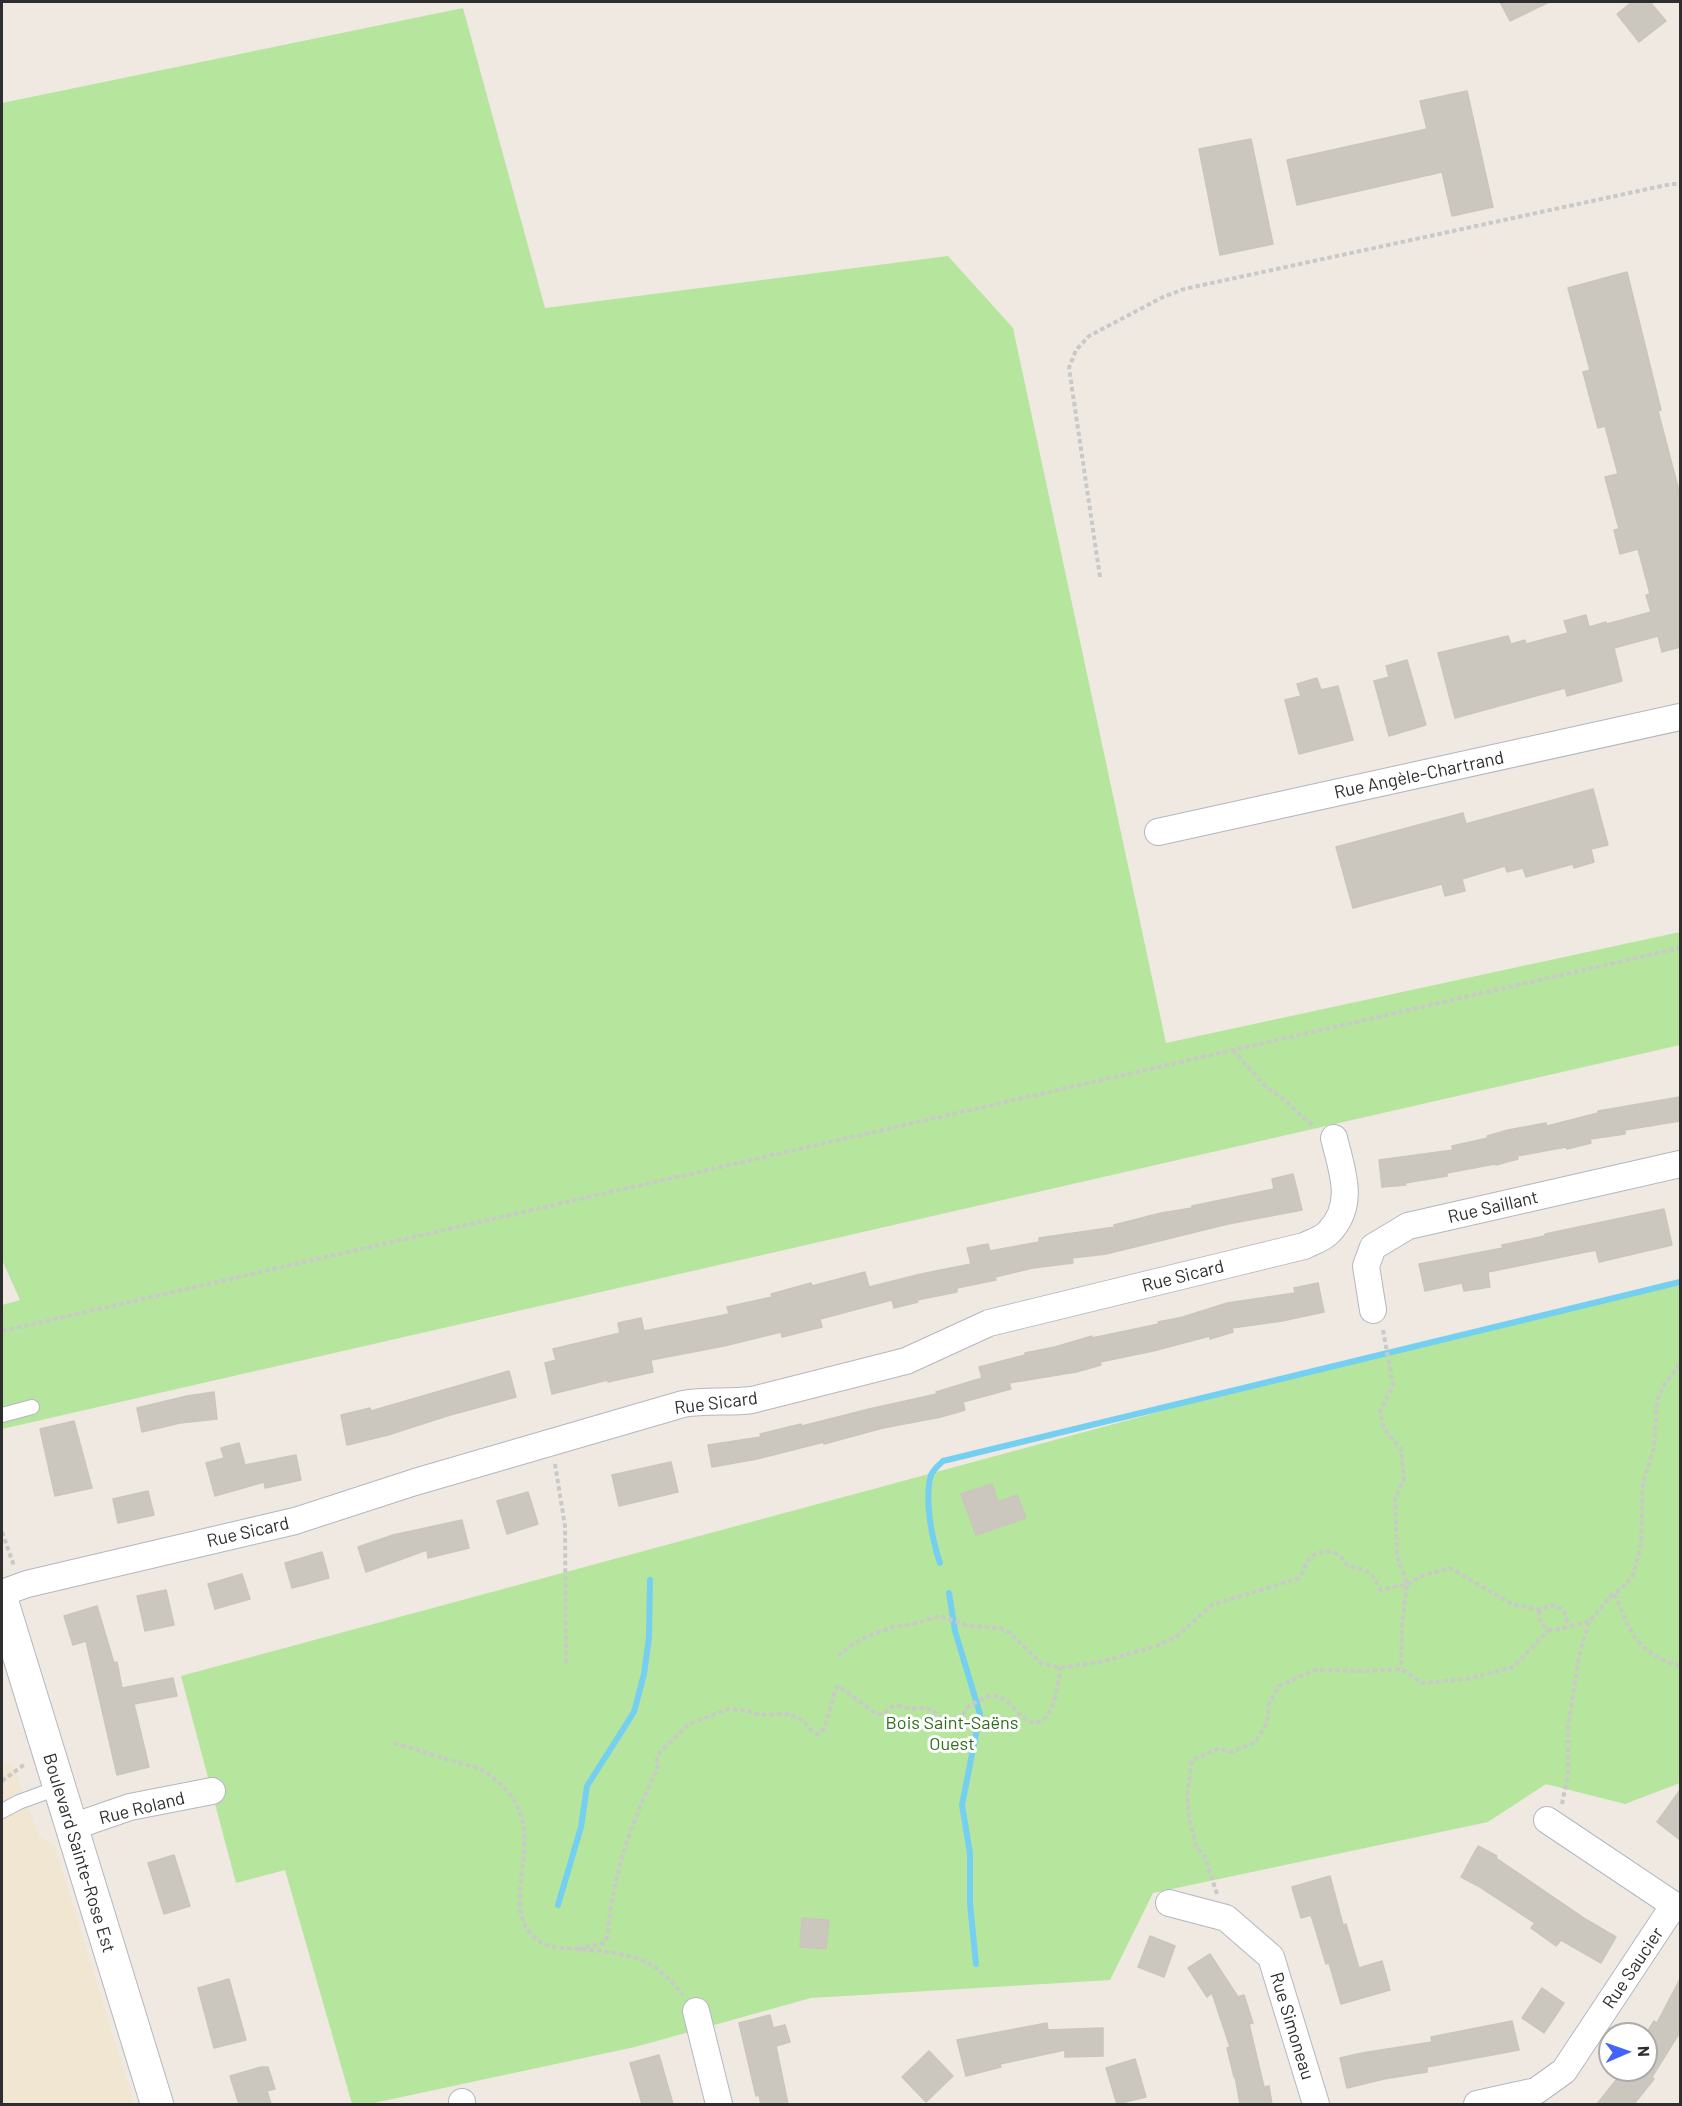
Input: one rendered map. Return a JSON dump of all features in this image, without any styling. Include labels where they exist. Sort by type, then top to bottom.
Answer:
[{"type":"street","name":"Rue Angèle-Chartrand","points":[[1158,832],[1680,717]]},
{"type":"street","name":"Rue Sicard","points":[[2,1605],[27,1584],[295,1521],[415,1482],[683,1404],[699,1401],[731,1403],[752,1400],[895,1364],[990,1323],[1304,1246],[1328,1234],[1344,1212],[1345,1180],[1334,1138]]},
{"type":"street","name":"Rue Saillant","points":[[1373,1310],[1366,1266],[1373,1247],[1408,1226],[1680,1164]]},
{"type":"street","name":"Boulevard Sainte-Rose Est","points":[[2,1605],[157,2104]]},
{"type":"street","name":"Rue Roland","points":[[72,1827],[130,1807],[212,1791]]},
{"type":"street","points":[[1549,1821],[1677,1907]]},
{"type":"street","name":"Rue Simoneau","points":[[1169,1904],[1226,1918],[1271,1957],[1316,2104]]},
{"type":"street","name":"Rue Saucier","points":[[1477,2104],[1536,2091],[1564,2071],[1677,1907]]},
{"type":"street","points":[[696,2012],[719,2104]]},
{"type":"lane","points":[[2,1415],[32,1407]]},
{"type":"lane","points":[[2,1811],[19,1802],[60,1787]]},
{"type":"path","points":[[1100,577],[1069,368],[1076,350],[1089,336],[1163,297],[1184,289],[1659,186],[1680,184]]},
{"type":"path","points":[[2,1331],[1680,948]]},
{"type":"path","points":[[1232,1050],[1265,1086],[1289,1103],[1322,1136],[1334,1138]]},
{"type":"path","points":[[1373,1310],[1382,1328],[1393,1385],[1380,1412],[1384,1429],[1401,1449],[1404,1479],[1395,1498],[1397,1555],[1407,1584],[1402,1627],[1401,1669]]},
{"type":"path","points":[[1549,1821],[1565,1794],[1568,1774],[1569,1726],[1580,1652],[1589,1622],[1633,1575],[1641,1545],[1643,1482],[1654,1448],[1654,1419],[1658,1401],[1664,1385],[1680,1364]]},
{"type":"path","points":[[551,1442],[565,1526],[566,1666]]},
{"type":"path","points":[[2,1532],[14,1566]]},
{"type":"path","points":[[838,1656],[868,1636],[893,1627],[914,1624],[939,1616],[970,1626],[1000,1628],[1010,1633],[1041,1663],[1060,1668],[1106,1661],[1176,1637],[1212,1605],[1299,1578],[1312,1557],[1320,1552],[1335,1552],[1346,1564],[1373,1577],[1381,1590],[1407,1584],[1424,1575],[1450,1568],[1512,1604],[1540,1610],[1552,1605],[1562,1609],[1567,1617],[1566,1626]]},
{"type":"path","points":[[1615,1594],[1629,1628],[1643,1649],[1680,1666]]},
{"type":"path","points":[[1540,1610],[1542,1625],[1548,1630],[1558,1630],[1566,1626],[1589,1622]]},
{"type":"path","points":[[1217,1916],[1215,1884],[1205,1857],[1196,1846],[1189,1817],[1187,1795],[1192,1760],[1217,1749],[1232,1752],[1255,1742],[1267,1723],[1269,1703],[1279,1686],[1315,1670],[1401,1669],[1422,1683],[1467,1679],[1513,1667],[1548,1630]]},
{"type":"path","points":[[394,1743],[483,1770],[500,1784],[514,1801],[523,1819],[526,1842],[519,1905],[523,1921],[533,1936],[549,1946],[562,1950],[578,1949],[604,1943],[607,1938],[621,1858],[639,1805],[658,1767],[656,1762],[660,1752],[689,1724],[728,1709],[746,1710],[760,1715],[789,1714],[804,1721],[811,1730],[818,1734],[824,1729],[836,1688],[840,1686],[876,1713],[883,1714],[892,1707],[898,1706],[910,1709],[924,1708],[933,1710],[945,1722],[961,1727],[965,1709],[988,1697],[996,1696],[1005,1701],[1024,1719],[1032,1722],[1040,1721],[1051,1708],[1059,1685],[1060,1668]]},
{"type":"path","points":[[2,1781],[22,1765],[30,1763]]},
{"type":"path","points":[[578,1949],[612,1953],[646,1962],[671,1981],[696,2012]]},
{"type":"shaded area","points":[[12,1763],[39,1836],[55,1847],[134,2104],[2,2104],[2,1765]]},
{"type":"green space","points":[[463,8],[545,308],[948,256],[1013,328],[1166,1043],[1680,932],[1680,1045],[2,1429],[2,1305],[20,1300],[2,1260],[2,103]]},
{"type":"green space","name":"Bois Saint-Saëns Ouest","points":[[1680,1281],[1680,1783],[1625,1804],[1546,1784],[1488,1822],[1153,1893],[1110,1980],[811,1998],[635,2047],[369,2104],[352,2104],[285,1870],[236,1883],[181,1676],[1362,1357]]},
{"type":"building","points":[[1500,2],[1549,2],[1510,21]]},
{"type":"building","points":[[1632,2],[1650,2],[1666,21],[1639,42],[1617,14]]},
{"type":"building","points":[[1467,91],[1493,207],[1452,216],[1442,172],[1297,205],[1287,160],[1427,129],[1420,101]]},
{"type":"building","points":[[1251,139],[1273,244],[1220,255],[1199,149]]},
{"type":"building","points":[[1627,272],[1661,410],[1658,411],[1680,495],[1680,647],[1662,652],[1658,636],[1614,648],[1622,681],[1567,696],[1565,688],[1455,718],[1438,653],[1508,636],[1511,644],[1525,640],[1526,644],[1568,633],[1564,621],[1586,615],[1589,627],[1651,612],[1646,595],[1650,594],[1638,549],[1620,554],[1614,530],[1619,529],[1605,477],[1618,474],[1605,426],[1598,428],[1583,372],[1590,370],[1568,288]]},
{"type":"building","points":[[1407,660],[1426,725],[1389,736],[1374,681],[1389,677],[1386,666]]},
{"type":"building","points":[[1317,678],[1321,690],[1338,686],[1353,740],[1299,754],[1285,700],[1301,696],[1297,684]]},
{"type":"building","points":[[1593,789],[1608,845],[1591,849],[1594,862],[1574,868],[1573,864],[1526,877],[1523,868],[1507,872],[1505,866],[1462,879],[1465,891],[1445,896],[1442,884],[1353,908],[1336,847],[1463,813],[1466,824]]},
{"type":"building","points":[[1680,1097],[1680,1121],[1625,1130],[1625,1134],[1590,1139],[1591,1143],[1517,1156],[1518,1159],[1447,1173],[1447,1176],[1405,1183],[1406,1185],[1382,1187],[1379,1160],[1453,1150],[1452,1146],[1488,1138],[1487,1136],[1508,1130],[1546,1123],[1547,1126],[1598,1113],[1598,1111]]},
{"type":"building","points":[[1293,1174],[1302,1210],[1228,1224],[1106,1254],[1072,1258],[1073,1263],[1033,1268],[995,1277],[996,1280],[957,1288],[957,1292],[917,1300],[918,1302],[894,1308],[892,1300],[820,1319],[822,1327],[782,1337],[781,1332],[651,1360],[653,1372],[552,1394],[545,1363],[556,1360],[553,1349],[620,1333],[618,1323],[641,1318],[644,1331],[729,1314],[727,1307],[772,1297],[771,1294],[811,1283],[812,1286],[865,1272],[869,1287],[971,1264],[967,1248],[988,1244],[990,1251],[1039,1242],[1039,1238],[1115,1227],[1114,1225],[1161,1213],[1274,1189],[1272,1179]]},
{"type":"building","points":[[1664,1209],[1672,1245],[1599,1262],[1596,1250],[1488,1272],[1490,1287],[1464,1291],[1462,1283],[1425,1291],[1419,1264],[1503,1248],[1502,1245],[1545,1236],[1545,1234]]},
{"type":"building","points":[[1318,1283],[1324,1312],[1232,1328],[1233,1332],[1210,1339],[1210,1336],[1100,1362],[1101,1365],[1076,1372],[1009,1383],[1011,1389],[963,1402],[965,1410],[941,1417],[712,1467],[708,1445],[761,1437],[760,1434],[937,1394],[936,1392],[982,1378],[979,1367],[1025,1355],[1025,1353],[1092,1336],[1092,1338],[1159,1324],[1158,1322],[1183,1317],[1227,1303],[1295,1293],[1294,1288]]},
{"type":"building","points":[[509,1371],[516,1397],[347,1445],[341,1415],[370,1408],[371,1411]]},
{"type":"building","points":[[214,1392],[217,1419],[180,1423],[142,1432],[137,1408]]},
{"type":"building","points":[[74,1421],[92,1488],[55,1496],[40,1429]]},
{"type":"building","points":[[239,1443],[245,1465],[296,1455],[301,1480],[265,1488],[264,1482],[215,1496],[206,1463],[224,1458],[221,1448]]},
{"type":"building","points":[[671,1462],[678,1492],[619,1506],[612,1475]]},
{"type":"building","points":[[992,1484],[998,1502],[1017,1495],[1026,1518],[976,1535],[961,1494]]},
{"type":"building","points":[[148,1491],[154,1515],[118,1523],[113,1499]]},
{"type":"building","points":[[528,1492],[538,1524],[507,1534],[497,1501]]},
{"type":"building","points":[[462,1520],[469,1548],[428,1558],[427,1550],[366,1572],[358,1547],[393,1535]]},
{"type":"building","points":[[322,1552],[329,1578],[292,1588],[285,1563]]},
{"type":"building","points":[[242,1574],[250,1599],[215,1609],[208,1584]]},
{"type":"building","points":[[166,1590],[174,1625],[145,1631],[137,1596]]},
{"type":"building","points":[[97,1606],[114,1663],[117,1662],[122,1688],[173,1678],[177,1696],[134,1704],[149,1767],[117,1775],[86,1641],[73,1645],[64,1616]]},
{"type":"building","points":[[1680,1790],[1680,1840],[1657,1822]]},
{"type":"building","points":[[1478,1846],[1497,1856],[1496,1858],[1587,1920],[1616,1937],[1601,1963],[1561,1940],[1556,1946],[1531,1928],[1535,1923],[1461,1877]]},
{"type":"building","points":[[174,1855],[190,1906],[164,1914],[148,1863]]},
{"type":"building","points":[[1330,1876],[1343,1925],[1346,1924],[1359,1968],[1382,1961],[1390,1990],[1341,2004],[1311,1915],[1301,1918],[1292,1887]]},
{"type":"building","points":[[802,1918],[829,1920],[826,1949],[800,1947]]},
{"type":"building","points":[[1150,1936],[1175,1946],[1164,1977],[1138,1967]]},
{"type":"building","points":[[1210,1954],[1238,1997],[1244,1995],[1253,2023],[1249,2024],[1264,2087],[1269,2086],[1272,2104],[1240,2104],[1227,2048],[1230,2047],[1212,1993],[1207,1997],[1188,1968]]},
{"type":"building","points":[[229,1979],[246,2040],[214,2048],[198,1988]]},
{"type":"building","points":[[1680,1979],[1680,2032],[1658,2067],[1658,2022]]},
{"type":"building","points":[[1542,1988],[1564,2003],[1544,2033],[1522,2018]]},
{"type":"building","points":[[770,2015],[773,2028],[785,2025],[790,2042],[776,2046],[788,2104],[761,2104],[759,2095],[756,2096],[739,2023]]},
{"type":"building","points":[[1512,2021],[1519,2050],[1427,2067],[1427,2072],[1347,2088],[1340,2058],[1432,2042],[1431,2037]]},
{"type":"building","points":[[1047,2023],[1048,2030],[1103,2028],[1103,2056],[1065,2057],[1065,2050],[1000,2064],[1001,2067],[966,2076],[957,2040]]},
{"type":"building","points":[[929,2051],[953,2076],[926,2102],[902,2077]]},
{"type":"building","points":[[659,2055],[673,2104],[642,2104],[630,2063]]},
{"type":"building","points":[[1135,2059],[1146,2097],[1117,2104],[1106,2068]]},
{"type":"building","points":[[268,2067],[275,2089],[267,2091],[271,2104],[239,2104],[230,2076]]},
{"type":"building","points":[[1614,2082],[1652,2082],[1634,2104],[1597,2104]]},
{"type":"waterway","points":[[940,1563],[934,1543],[928,1496],[931,1475],[943,1461],[1680,1282]]},
{"type":"waterway","points":[[558,1905],[581,1827],[587,1786],[634,1712],[644,1674],[649,1637],[650,1580]]},
{"type":"waterway","points":[[949,1593],[955,1631],[980,1714],[962,1805],[970,1853],[970,1903],[976,1964]]}]
